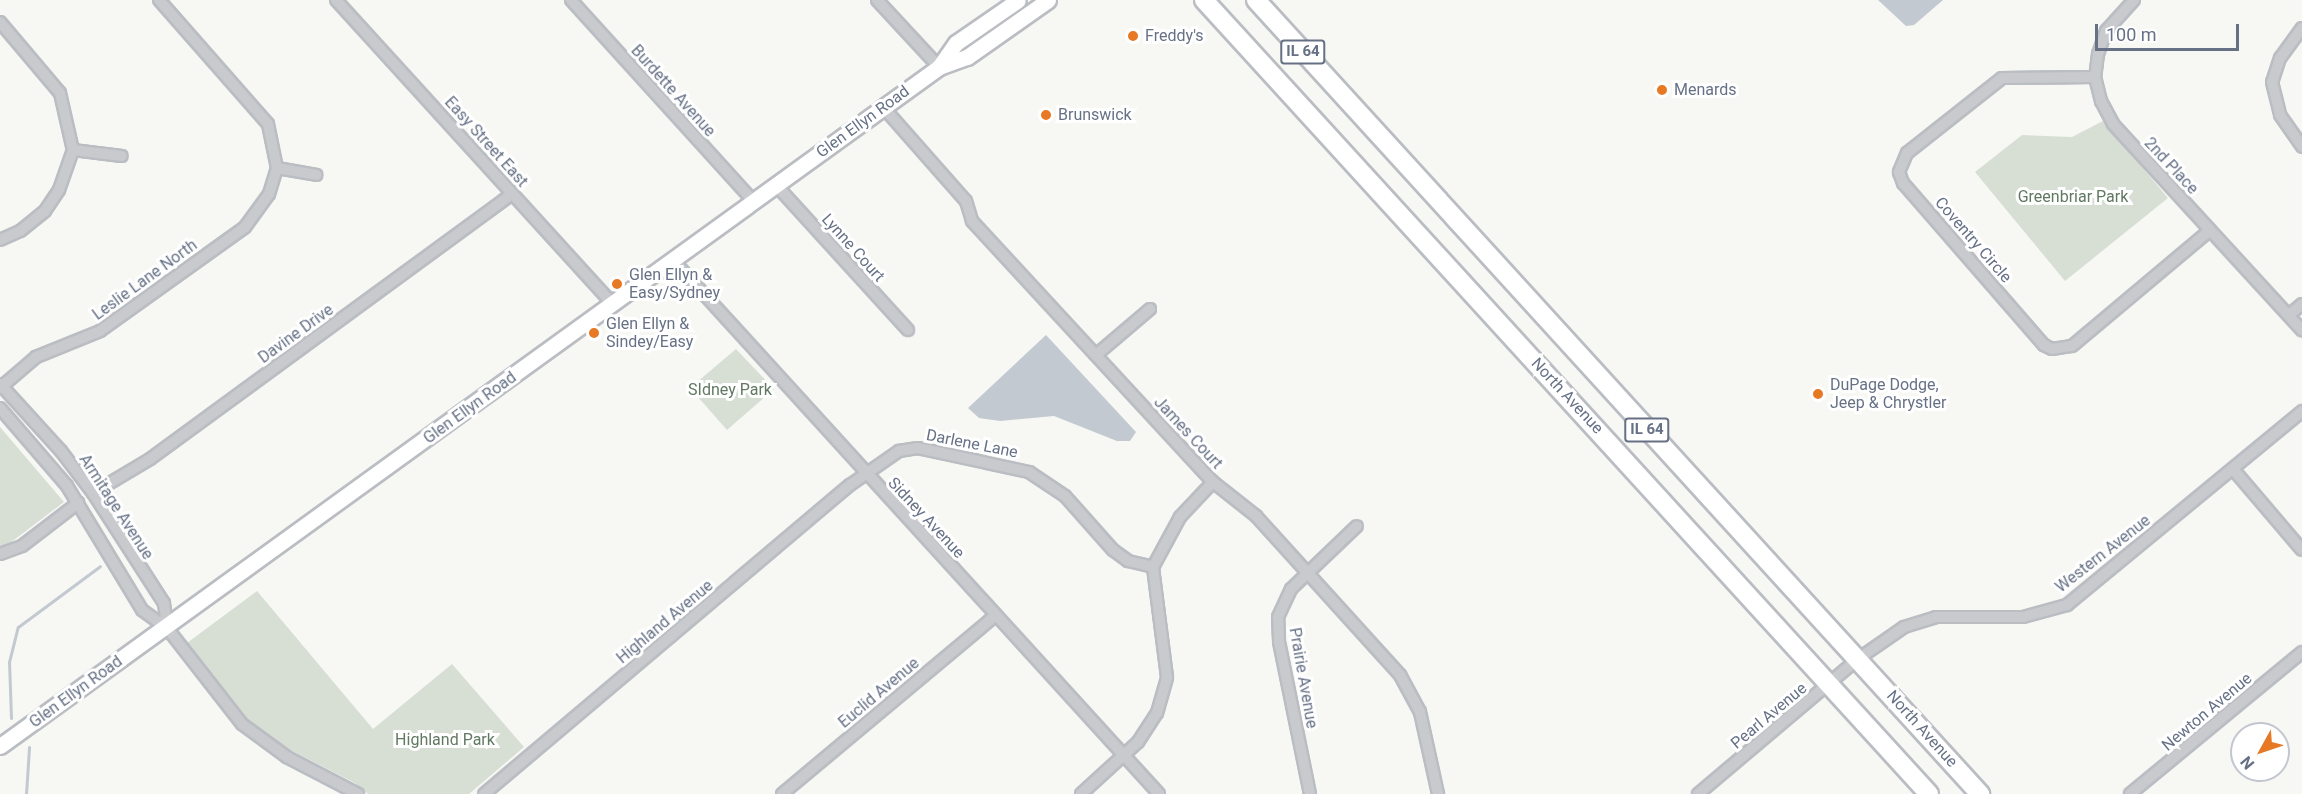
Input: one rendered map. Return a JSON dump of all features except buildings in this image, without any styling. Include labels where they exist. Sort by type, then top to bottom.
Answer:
[{"type":"main road","name":"North Avenue","points":[[1204,0],[1929,794]]},
{"type":"main road","name":"North Avenue","points":[[1256,0],[1723,517],[1858,658],[1980,794]]},
{"type":"street","points":[[159,0],[259,110],[270,129],[277,168],[316,175]]},
{"type":"street","name":"Easy Street East","points":[[336,0],[613,304]]},
{"type":"street","name":"Burdette Avenue","points":[[571,0],[753,201]]},
{"type":"street","points":[[877,0],[939,67]]},
{"type":"street","name":"Glen Ellyn Road","points":[[939,67],[956,43],[1018,0]]},
{"type":"street","name":"Glen Ellyn Road","points":[[1,744],[167,628],[939,67],[967,57],[1048,0]]},
{"type":"street","name":"2nd Place","points":[[2134,0],[2106,31],[2095,77],[2101,101],[2112,124],[2302,330]]},
{"type":"street","points":[[0,22],[60,93],[73,150],[59,190],[45,211],[20,231],[0,240]]},
{"type":"street","points":[[2302,28],[2280,58],[2272,82],[2280,115],[2302,147]]},
{"type":"street","name":"Coventry Circle","points":[[2095,77],[2002,78],[1907,153],[1899,172],[1903,183],[2044,345],[2052,349],[2072,346],[2210,230]]},
{"type":"street","name":"James Court","points":[[883,107],[966,201],[972,221],[1213,482],[1256,516],[1411,690],[1422,719],[1438,794]]},
{"type":"street","points":[[73,150],[122,156]]},
{"type":"street","name":"Leslie Lane North","points":[[1,386],[36,357],[100,332],[245,227],[265,204],[277,168]]},
{"type":"street","name":"Lynne Court","points":[[776,186],[908,330]]},
{"type":"street","name":"Davine Drive","points":[[93,494],[150,459],[512,194]]},
{"type":"street","name":"Sidney Avenue","points":[[673,260],[865,474],[1159,794]]},
{"type":"street","points":[[2289,315],[2302,304]]},
{"type":"street","points":[[1095,355],[1150,309]]},
{"type":"street","name":"Armitage Avenue","points":[[1,386],[61,451],[93,494],[164,603],[167,628]]},
{"type":"street","name":"Armitage Avenue","points":[[0,408],[50,463],[78,503],[142,610],[167,628],[248,729],[287,757],[358,794]]},
{"type":"street","name":"Western Avenue","points":[[1858,658],[1904,627],[1936,617],[2023,617],[2067,605],[2302,411]]},
{"type":"street","name":"Darlene Lane","points":[[865,474],[888,456],[918,448],[1017,467],[1053,486],[1113,550],[1128,561],[1153,567]]},
{"type":"street","points":[[2233,469],[2302,550]]},
{"type":"street","name":"Highland Avenue","points":[[484,794],[865,474]]},
{"type":"street","points":[[1081,794],[1123,755],[1152,722],[1167,677],[1153,567],[1180,517],[1213,482]]},
{"type":"street","points":[[0,554],[22,546],[78,503]]},
{"type":"street","name":"Prairie Avenue","points":[[1310,794],[1279,640],[1278,617],[1291,589],[1307,571],[1357,526]]},
{"type":"street","name":"Euclid Avenue","points":[[782,794],[995,616]]},
{"type":"street","name":"Newton Avenue","points":[[2130,794],[2302,652]]},
{"type":"street","name":"Pearl Avenue","points":[[1698,794],[1858,658]]},
{"type":"green space","name":"Greenbriar Park","points":[[2103,121],[2168,198],[2065,281],[1975,172],[2022,135],[2072,137]]},
{"type":"green space","name":"SIdney Park","points":[[736,349],[774,389],[727,430],[690,388]]},
{"type":"green space","points":[[0,427],[64,502],[10,543],[0,546]]},
{"type":"green space","name":"Highland Park","points":[[257,591],[373,729],[452,664],[524,747],[469,794],[368,794],[355,783],[277,743],[230,704],[187,643]]},
{"type":"shaded area","points":[[1878,0],[1943,0],[1914,25],[1906,26]]},
{"type":"shaded area","points":[[1046,335],[1136,432],[1130,441],[1117,441],[1054,416],[1000,421],[979,418],[968,408]]},
{"type":"waterway","points":[[11,718],[9,662],[18,627],[100,566]]},
{"type":"waterway","points":[[26,794],[29,747]]},
{"type":"place","name":"Freddy's","points":[[1133,36]]},
{"type":"place","name":"Menards","points":[[1662,90]]},
{"type":"place","name":"Brunswick","points":[[1046,115]]},
{"type":"place","name":"Glen Ellyn & Easy/Sydney","points":[[617,284]]},
{"type":"place","name":"Glen Ellyn & Sindey/Easy","points":[[594,333]]},
{"type":"place","name":"DuPage Dodge, Jeep & Chrystler","points":[[1818,394]]}]
